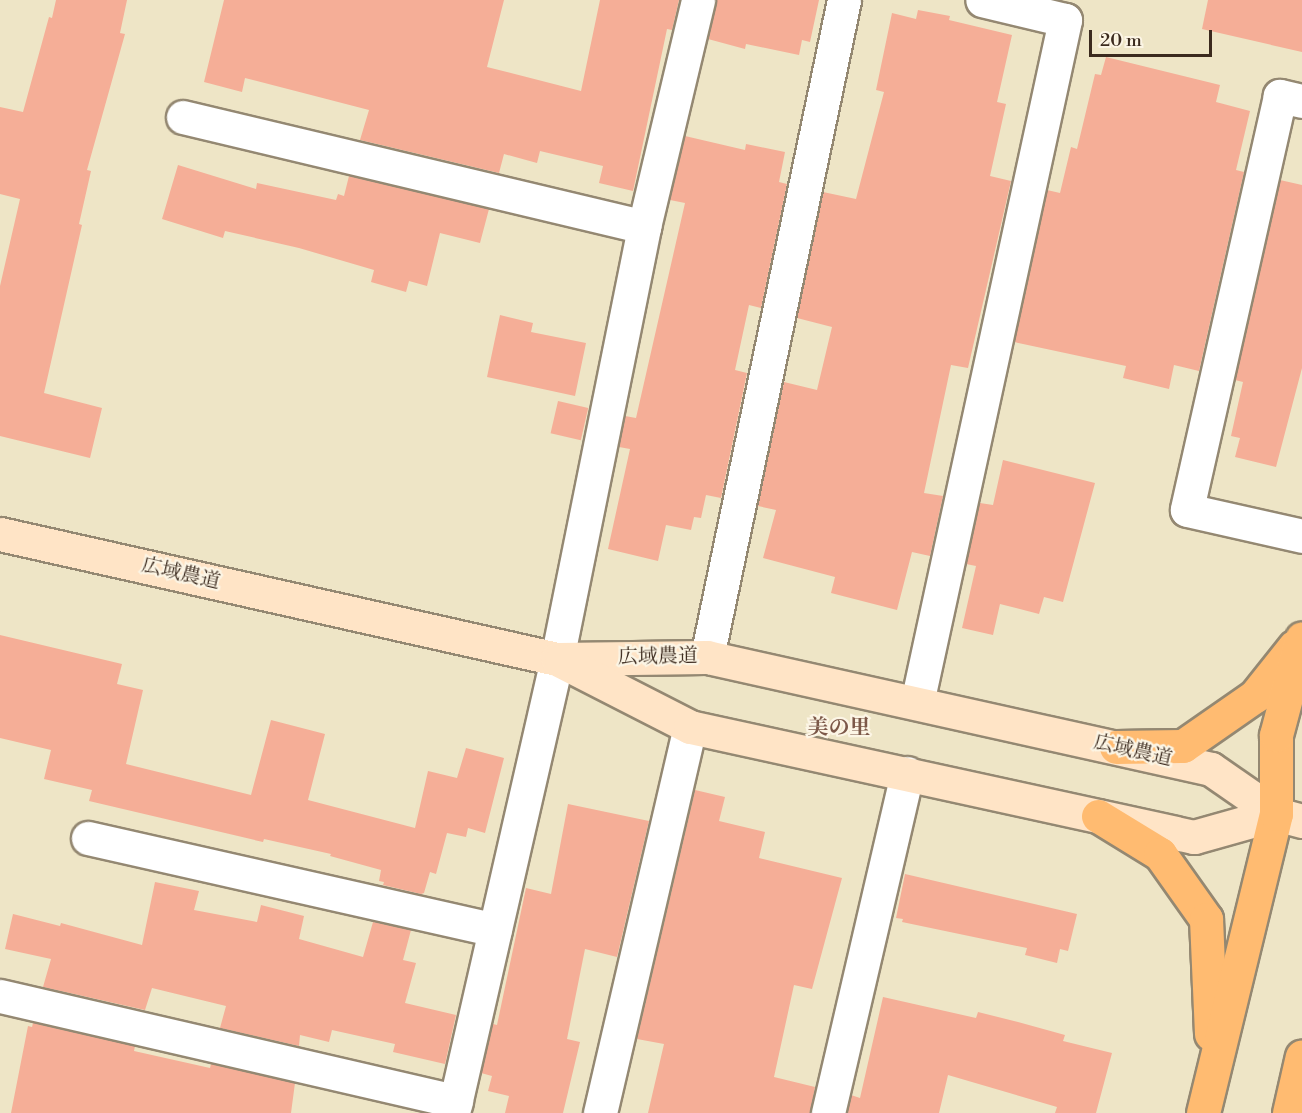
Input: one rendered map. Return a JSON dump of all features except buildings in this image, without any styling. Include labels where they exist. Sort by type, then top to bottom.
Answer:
[{"type":"highway","points":[[1116,747],[1183,746],[1255,696],[1302,637]]},
{"type":"highway","points":[[1203,1113],[1212,1075],[1289,818],[1276,735],[1302,637]]},
{"type":"highway","points":[[1098,816],[1160,854],[1206,919],[1212,1075]]},
{"type":"highway","points":[[1289,1113],[1302,1056]]},
{"type":"street","points":[[0,996],[455,1107],[557,659],[644,227],[698,0]]},
{"type":"street","points":[[707,657],[844,0]]},
{"type":"street","points":[[917,703],[1065,20],[982,0]]},
{"type":"street","points":[[1302,101],[1280,96],[1187,510],[1302,536]]},
{"type":"street","points":[[183,117],[644,227]]},
{"type":"street","name":"広域農道","points":[[0,534],[557,659],[707,657],[917,703],[1211,769],[1289,818]]},
{"type":"street","points":[[557,659],[690,727],[1194,837],[1289,818]]},
{"type":"street","points":[[600,1113],[690,727]]},
{"type":"street","points":[[828,1113],[907,773]]},
{"type":"street","points":[[88,838],[495,930]]},
{"type":"district","name":"美の里","points":[[839,728]]}]
